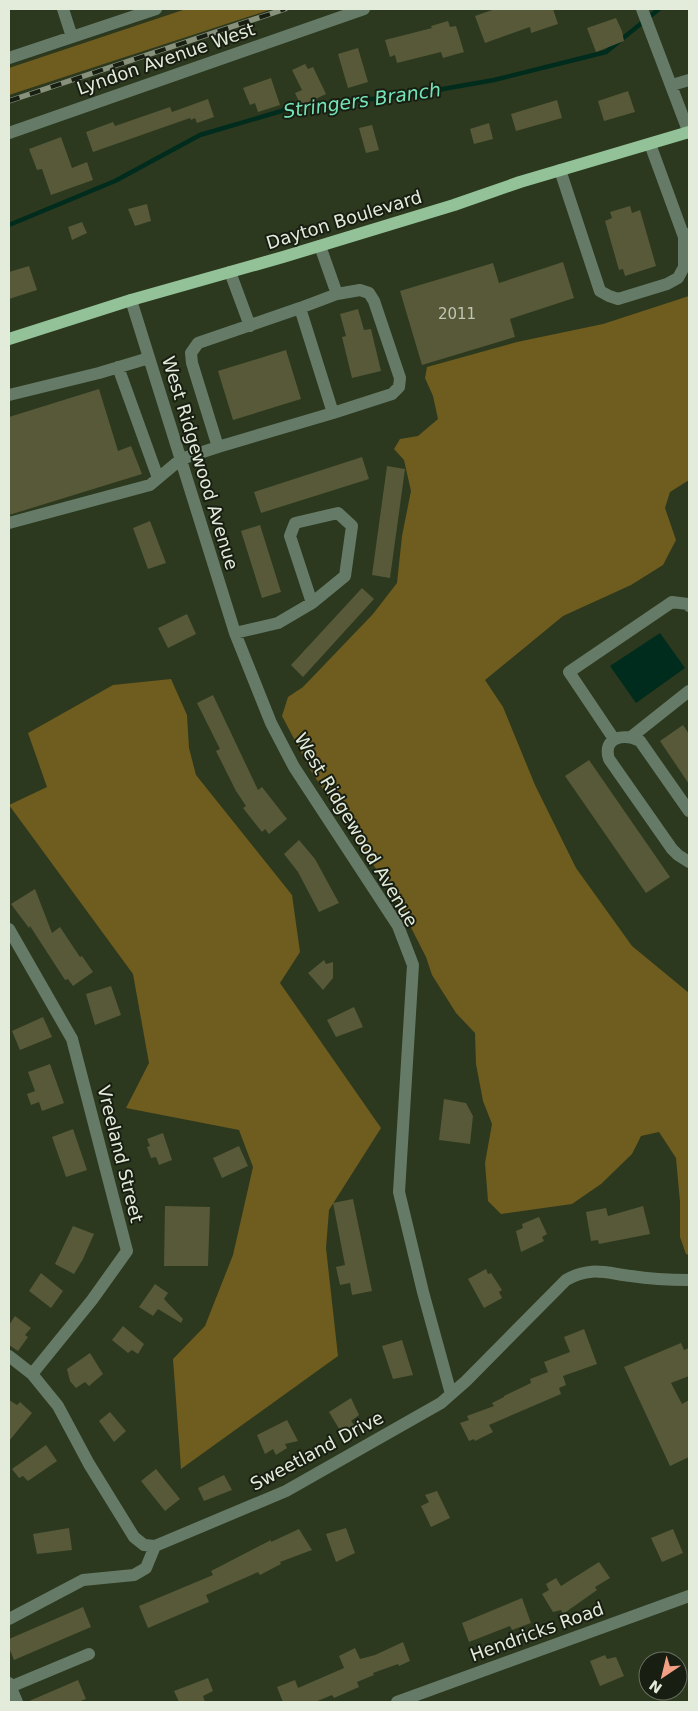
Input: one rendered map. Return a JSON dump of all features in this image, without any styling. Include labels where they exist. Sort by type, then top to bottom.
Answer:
[{"type":"main road","name":"Dayton Boulevard","points":[[9,339],[131,300],[320,246],[454,205],[520,182],[689,133]]},
{"type":"street","points":[[63,9],[72,37]]},
{"type":"street","points":[[9,58],[156,9]]},
{"type":"street","name":"Lyndon Avenue West","points":[[9,133],[364,9]]},
{"type":"street","points":[[642,9],[651,28],[689,133]]},
{"type":"street","points":[[672,85],[689,80]]},
{"type":"street","points":[[560,170],[600,291],[618,299],[667,284],[678,278],[684,267],[687,236],[650,144]]},
{"type":"street","points":[[320,246],[337,294]]},
{"type":"street","points":[[230,272],[250,326]]},
{"type":"street","points":[[9,523],[150,485],[181,459],[392,394],[398,387],[400,378],[374,301],[369,293],[360,290],[337,294],[198,344],[192,353],[192,363],[218,447]]},
{"type":"street","name":"West Ridgewood Avenue","points":[[131,300],[236,633],[271,723],[294,767],[398,926],[413,965],[399,1192],[423,1292],[451,1394]]},
{"type":"street","points":[[300,308],[333,413]]},
{"type":"street","points":[[9,395],[149,358]]},
{"type":"street","points":[[118,367],[158,478]]},
{"type":"street","points":[[236,633],[278,624],[312,603],[345,576],[352,526],[338,513],[295,523],[290,536],[312,603]]},
{"type":"street","points":[[614,739],[569,672],[672,602],[688,604],[689,606]]},
{"type":"street","points":[[631,737],[689,692]]},
{"type":"street","points":[[689,811],[640,741],[631,737],[614,739],[608,746],[609,759],[672,849],[689,862]]},
{"type":"street","name":"Vreeland Street","points":[[9,929],[72,1039],[127,1251],[92,1300],[32,1374]]},
{"type":"street","name":"Sweetland Drive","points":[[156,1546],[286,1491],[441,1403],[566,1280],[577,1274],[603,1271],[657,1279],[689,1280]]},
{"type":"street","points":[[9,1356],[32,1374],[58,1406],[89,1464],[134,1537],[144,1544],[156,1546],[146,1568],[134,1575],[83,1580],[9,1620]]},
{"type":"street","name":"Hendricks Road","points":[[398,1702],[689,1596]]},
{"type":"street","points":[[17,1702],[10,1685],[89,1654]]},
{"type":"shaded area","points":[[186,9],[272,9],[9,95],[9,68]]},
{"type":"shaded area","points":[[689,296],[689,480],[670,492],[665,508],[676,540],[663,565],[631,585],[563,616],[485,680],[503,707],[535,785],[576,868],[632,946],[689,993],[689,1255],[686,1254],[680,1237],[680,1202],[676,1158],[659,1132],[641,1136],[632,1154],[601,1184],[572,1204],[501,1214],[488,1201],[485,1163],[492,1124],[483,1101],[476,1064],[475,1033],[456,1013],[432,975],[426,957],[398,902],[311,771],[282,716],[288,697],[303,687],[373,614],[397,583],[402,536],[411,491],[404,460],[394,449],[400,439],[418,436],[438,419],[433,396],[425,378],[427,367],[517,342],[603,324]]},
{"type":"shaded area","points":[[660,633],[685,668],[636,703],[610,666]]},
{"type":"shaded area","points":[[171,679],[187,715],[189,748],[196,775],[292,895],[300,952],[280,983],[381,1128],[329,1210],[326,1248],[338,1356],[181,1469],[173,1359],[205,1326],[233,1255],[253,1167],[239,1130],[126,1108],[149,1063],[133,974],[9,805],[47,787],[28,733],[113,685]]},
{"type":"building","points":[[495,9],[553,9],[558,24],[531,33],[530,27],[485,43],[475,16]]},
{"type":"building","points":[[616,18],[624,41],[596,52],[587,28]]},
{"type":"building","points":[[448,21],[450,27],[456,26],[464,52],[443,58],[441,52],[397,63],[395,55],[390,57],[385,40],[432,28],[431,26]]},
{"type":"building","points":[[358,48],[368,82],[348,88],[338,54]]},
{"type":"building","points":[[305,64],[308,69],[313,67],[326,94],[301,106],[295,93],[302,90],[292,70]]},
{"type":"building","points":[[271,78],[280,105],[258,112],[255,103],[250,105],[243,88]]},
{"type":"building","points":[[628,91],[635,112],[604,121],[598,101]]},
{"type":"building","points":[[208,99],[214,117],[197,123],[195,118],[191,120],[190,118],[93,152],[86,132],[113,122],[115,126],[170,107],[172,112]]},
{"type":"building","points":[[557,100],[562,118],[516,131],[511,114]]},
{"type":"building","points":[[489,123],[493,139],[474,144],[470,129]]},
{"type":"building","points":[[372,125],[379,150],[366,153],[359,128]]},
{"type":"building","points":[[61,137],[72,168],[87,162],[93,180],[51,195],[42,169],[37,170],[29,149]]},
{"type":"building","points":[[147,204],[151,221],[135,226],[128,209]]},
{"type":"building","points":[[630,206],[632,213],[640,210],[656,266],[625,276],[623,269],[619,270],[605,221],[612,218],[610,212]]},
{"type":"building","points":[[82,222],[87,233],[72,240],[68,227]]},
{"type":"building","points":[[563,262],[574,298],[510,319],[515,337],[422,365],[400,291],[493,263],[499,283]]},
{"type":"building","points":[[29,266],[37,290],[9,299],[9,272]]},
{"type":"building","points":[[358,309],[364,330],[371,329],[381,371],[352,378],[342,337],[346,336],[340,314]]},
{"type":"building","points":[[286,350],[301,399],[233,420],[218,371]]},
{"type":"building","points":[[99,389],[118,451],[131,446],[142,474],[9,515],[9,417]]},
{"type":"building","points":[[362,457],[369,479],[261,513],[254,492]]},
{"type":"building","points":[[387,466],[405,469],[390,578],[372,575]]},
{"type":"building","points":[[150,521],[166,563],[148,569],[133,528]]},
{"type":"building","points":[[260,525],[281,592],[262,598],[241,531]]},
{"type":"building","points":[[362,588],[374,599],[303,677],[291,665]]},
{"type":"building","points":[[187,614],[196,634],[168,648],[158,628]]},
{"type":"building","points":[[213,695],[258,790],[262,787],[287,819],[269,834],[265,829],[262,832],[243,808],[246,806],[236,791],[216,751],[220,749],[197,703]]},
{"type":"building","points":[[683,725],[689,734],[689,784],[660,741]]},
{"type":"building","points":[[589,760],[670,877],[646,893],[565,776]]},
{"type":"building","points":[[299,840],[315,859],[339,903],[319,912],[298,872],[284,854]]},
{"type":"building","points":[[35,889],[52,933],[60,927],[80,957],[82,956],[93,972],[73,986],[68,979],[65,980],[30,926],[29,928],[11,904]]},
{"type":"building","points":[[324,960],[326,964],[333,962],[333,978],[323,990],[308,973]]},
{"type":"building","points":[[111,986],[121,1015],[95,1025],[86,994]]},
{"type":"building","points":[[354,1007],[363,1027],[336,1037],[327,1020]]},
{"type":"building","points":[[43,1017],[52,1037],[20,1050],[12,1031]]},
{"type":"building","points":[[50,1064],[64,1103],[42,1111],[39,1102],[31,1105],[27,1094],[35,1091],[28,1072]]},
{"type":"building","points":[[444,1099],[466,1103],[473,1116],[470,1144],[439,1140]]},
{"type":"building","points":[[73,1129],[87,1170],[66,1177],[52,1137]]},
{"type":"building","points":[[163,1133],[172,1160],[159,1165],[156,1157],[151,1158],[147,1147],[150,1146],[147,1139]]},
{"type":"building","points":[[239,1146],[248,1166],[222,1178],[213,1158]]},
{"type":"building","points":[[353,1199],[372,1291],[352,1295],[350,1283],[340,1285],[336,1267],[345,1265],[333,1203]]},
{"type":"building","points":[[165,1206],[210,1207],[208,1266],[164,1266]]},
{"type":"building","points":[[643,1206],[650,1234],[599,1244],[598,1240],[591,1241],[586,1212],[606,1208],[608,1216]]},
{"type":"building","points":[[539,1217],[547,1234],[542,1237],[544,1241],[521,1252],[516,1231],[523,1228],[522,1224]]},
{"type":"building","points":[[73,1226],[94,1234],[74,1274],[55,1264]]},
{"type":"building","points":[[486,1269],[488,1274],[491,1273],[502,1290],[499,1292],[502,1298],[484,1308],[468,1279]]},
{"type":"building","points":[[41,1273],[63,1291],[51,1308],[29,1291]]},
{"type":"building","points":[[155,1284],[168,1293],[164,1299],[183,1319],[181,1323],[158,1309],[153,1316],[139,1307]]},
{"type":"building","points":[[15,1316],[31,1328],[25,1335],[28,1337],[18,1351],[9,1345],[9,1325]]},
{"type":"building","points":[[123,1326],[144,1344],[138,1354],[132,1350],[128,1353],[112,1340]]},
{"type":"building","points":[[584,1329],[597,1364],[563,1376],[566,1385],[559,1388],[561,1394],[489,1425],[493,1432],[475,1441],[474,1439],[469,1441],[460,1423],[469,1420],[467,1416],[494,1406],[492,1403],[531,1383],[530,1379],[548,1372],[544,1362],[570,1352],[564,1337]]},
{"type":"building","points":[[402,1340],[413,1375],[393,1379],[382,1346]]},
{"type":"building","points":[[681,1343],[684,1350],[689,1348],[689,1376],[671,1383],[682,1404],[689,1400],[689,1457],[670,1466],[624,1367]]},
{"type":"building","points":[[90,1353],[103,1374],[89,1386],[85,1382],[76,1388],[70,1381],[67,1369]]},
{"type":"building","points":[[351,1398],[359,1415],[351,1421],[355,1426],[341,1432],[329,1412]]},
{"type":"building","points":[[9,1400],[17,1405],[20,1402],[32,1413],[9,1441]]},
{"type":"building","points":[[110,1412],[126,1431],[114,1442],[99,1421]]},
{"type":"building","points":[[287,1420],[298,1441],[285,1444],[287,1448],[276,1455],[273,1449],[265,1454],[257,1435]]},
{"type":"building","points":[[46,1445],[57,1461],[28,1481],[23,1476],[19,1478],[12,1469]]},
{"type":"building","points":[[156,1469],[180,1499],[165,1511],[141,1481]]},
{"type":"building","points":[[224,1475],[232,1490],[204,1501],[198,1488]]},
{"type":"building","points":[[437,1491],[450,1518],[431,1527],[421,1506],[429,1502],[425,1495]]},
{"type":"building","points":[[69,1528],[72,1550],[37,1554],[33,1534]]},
{"type":"building","points":[[346,1528],[355,1553],[336,1562],[326,1534]]},
{"type":"building","points":[[299,1529],[312,1550],[280,1562],[281,1564],[260,1575],[258,1572],[206,1595],[209,1602],[148,1628],[139,1606],[213,1575],[211,1571],[271,1540],[271,1542]]},
{"type":"building","points":[[673,1529],[683,1553],[662,1562],[651,1538]]},
{"type":"building","points":[[599,1562],[610,1578],[595,1587],[597,1590],[563,1614],[561,1610],[553,1612],[542,1594],[549,1590],[546,1584],[556,1578],[561,1586]]},
{"type":"building","points":[[522,1598],[531,1623],[512,1630],[510,1626],[469,1642],[462,1623]]},
{"type":"building","points":[[83,1607],[91,1627],[14,1660],[9,1648],[9,1639]]},
{"type":"building","points":[[403,1642],[410,1661],[373,1673],[374,1675],[357,1682],[359,1687],[334,1698],[332,1695],[315,1702],[283,1702],[277,1687],[295,1680],[298,1688],[344,1668],[339,1656],[355,1648],[360,1659],[375,1655]]},
{"type":"building","points":[[605,1655],[607,1659],[616,1657],[624,1676],[600,1686],[590,1661]]},
{"type":"building","points":[[208,1678],[213,1691],[203,1696],[205,1702],[179,1702],[174,1691]]},
{"type":"building","points":[[78,1680],[86,1699],[78,1702],[27,1702]]},
{"type":"waterway","name":"Stringers Branch","points":[[9,225],[115,181],[200,135],[295,107],[409,95],[494,80],[606,52],[659,9]]},
{"type":"railway","points":[[9,101],[285,9]]}]
